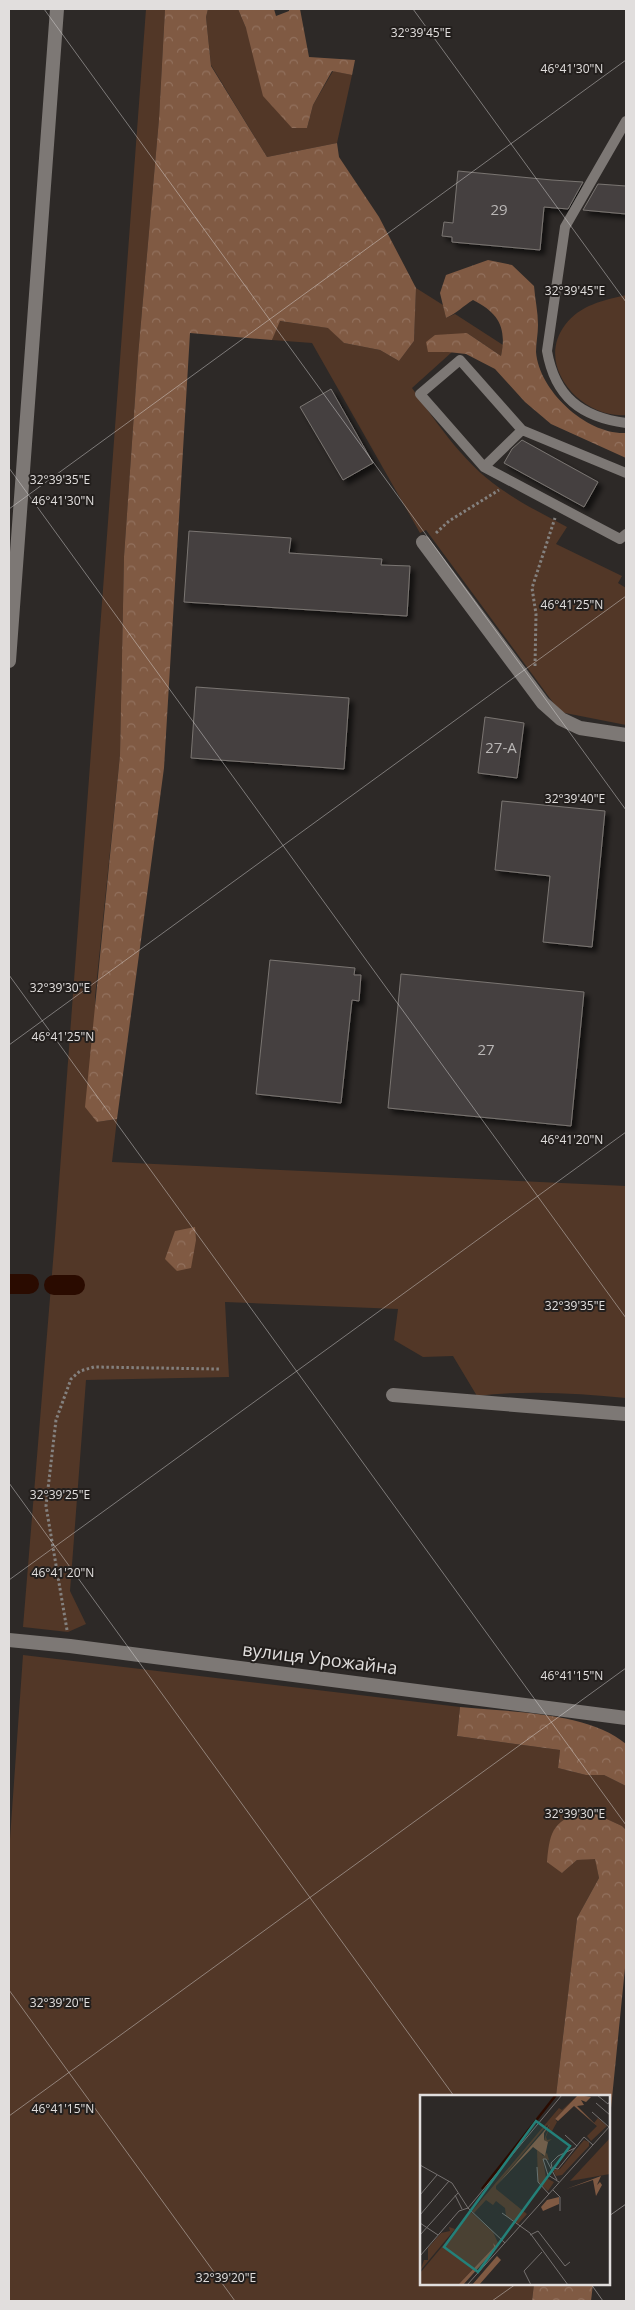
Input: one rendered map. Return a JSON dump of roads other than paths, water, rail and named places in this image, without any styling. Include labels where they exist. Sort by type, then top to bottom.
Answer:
[{"type":"street","points":[[9,661],[58,9]]},
{"type":"street","points":[[423,542],[543,703],[561,719],[580,728],[626,736]]},
{"type":"street","points":[[393,1394],[626,1414]]},
{"type":"street","name":"вулиця Урожайна","points":[[9,1640],[70,1646],[626,1718]]},
{"type":"lane","points":[[626,121],[565,226],[547,351],[551,371],[562,391],[575,404],[591,415],[626,423]]},
{"type":"lane","points":[[626,473],[522,430],[460,360],[420,394],[484,467],[620,539],[626,534]]},
{"type":"lane","points":[[484,467],[522,430]]},
{"type":"waterway","points":[[9,1284],[29,1284]]},
{"type":"waterway","points":[[54,1285],[75,1285]]}]
